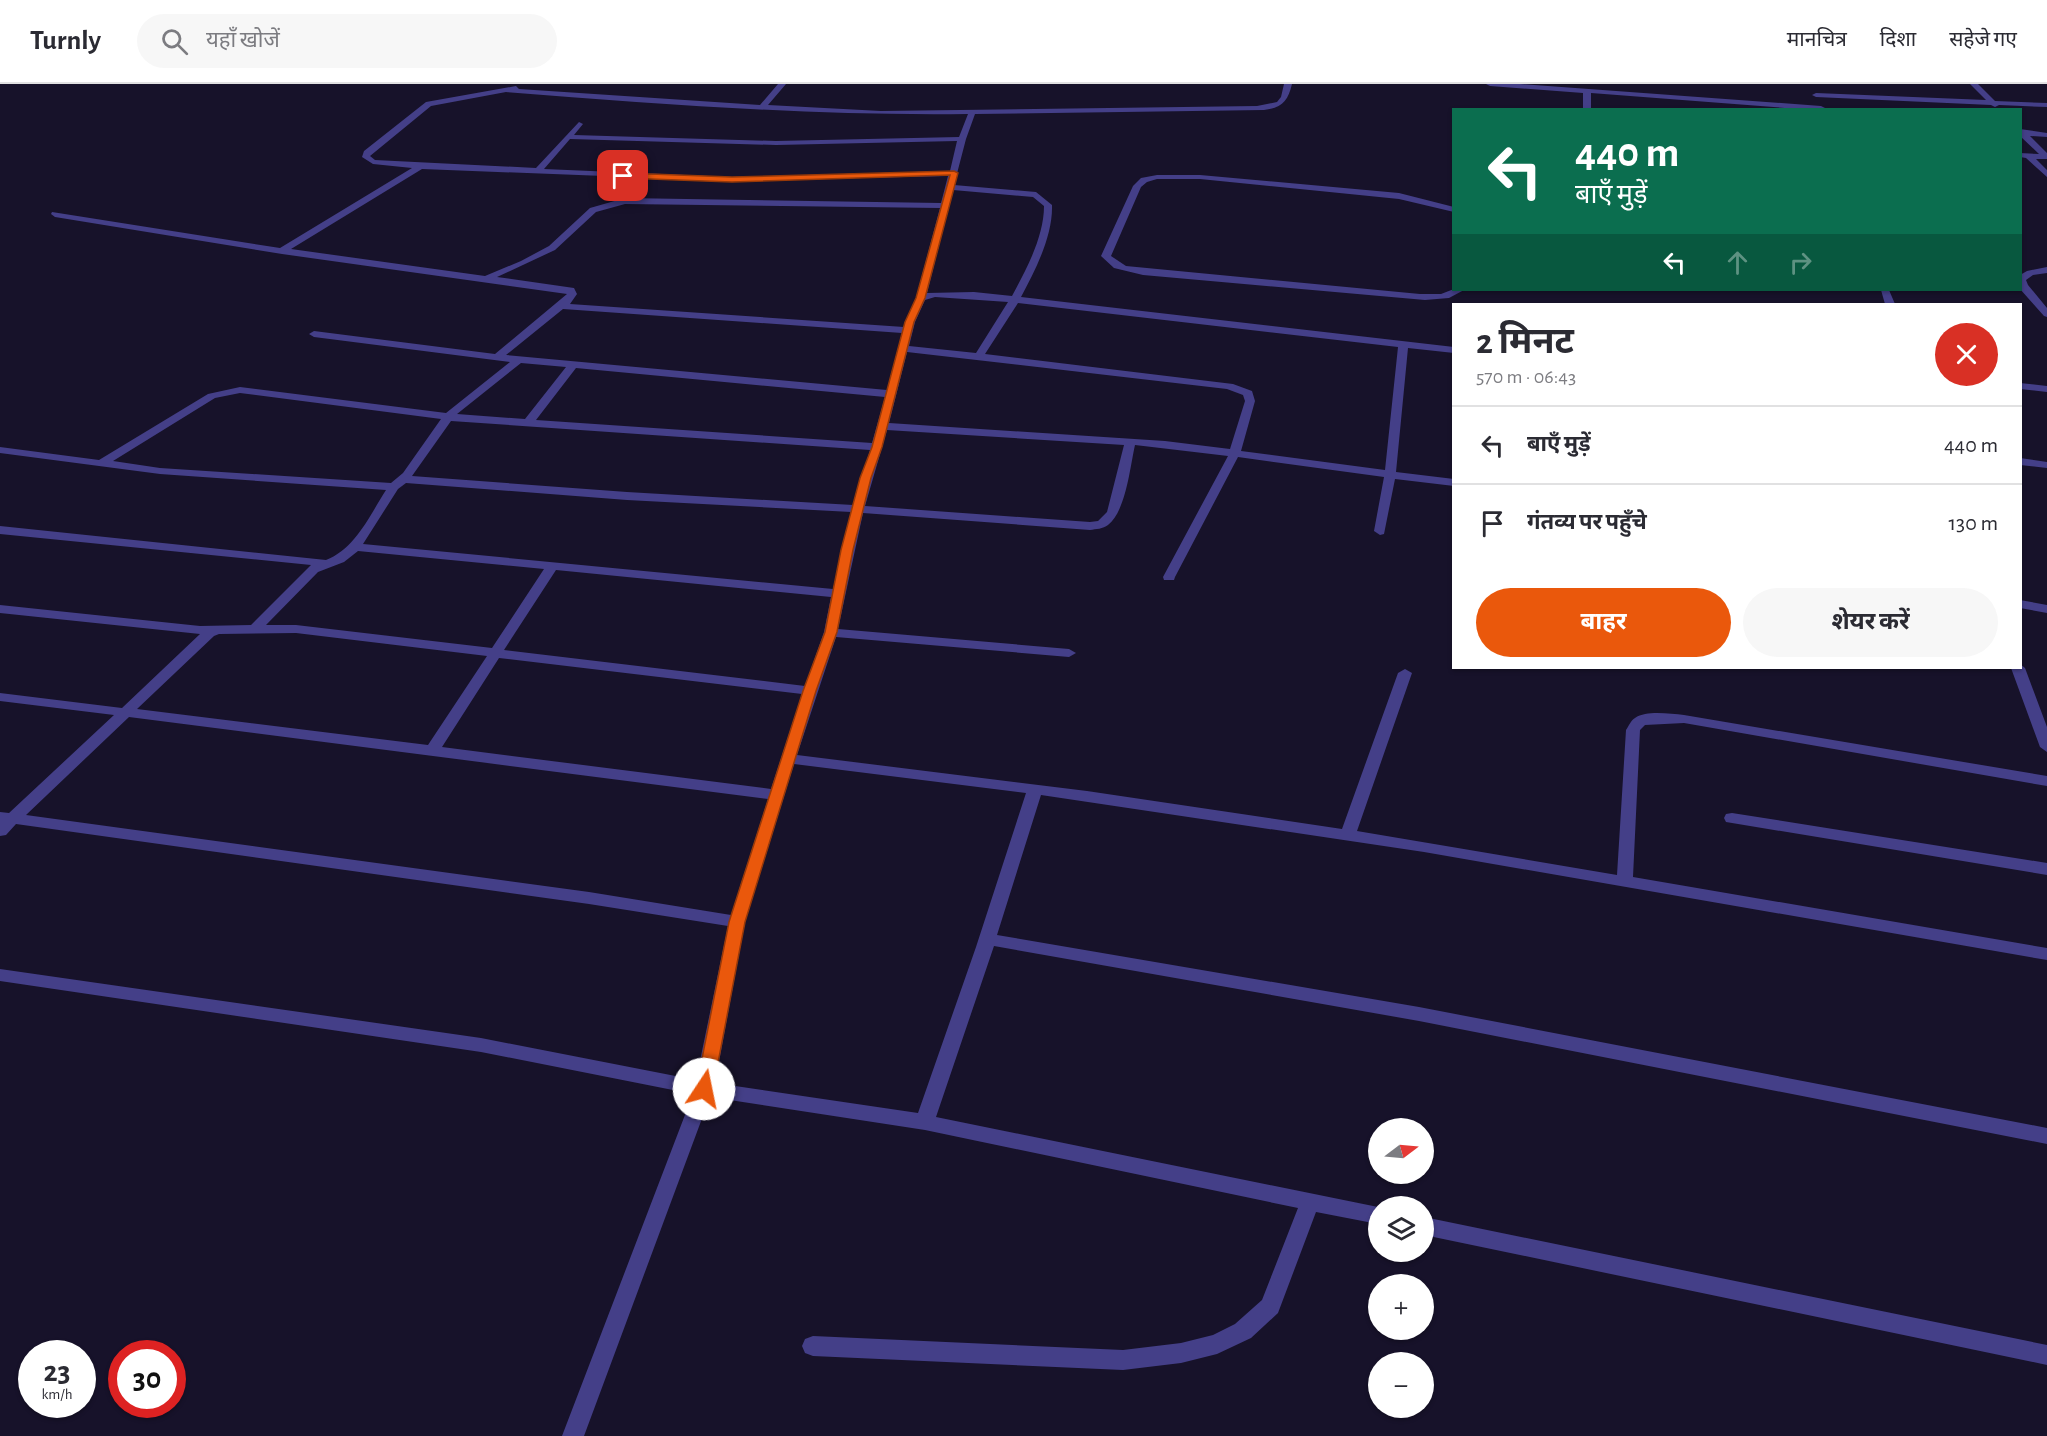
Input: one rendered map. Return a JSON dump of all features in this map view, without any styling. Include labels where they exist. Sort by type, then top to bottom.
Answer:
[{"type":"street","points":[[524,84],[506,90],[429,104],[367,153],[366,157],[373,162],[420,166],[732,180],[954,173]]},
{"type":"street","points":[[762,108],[782,84]]},
{"type":"street","points":[[506,90],[762,108],[881,113],[972,113],[1270,107],[1281,104],[1285,99],[1288,84]]},
{"type":"street","points":[[1490,84],[1808,108]]},
{"type":"street","points":[[1812,84],[1821,108]]},
{"type":"street","points":[[1974,84],[1997,108]]},
{"type":"street","points":[[1587,91],[1587,108]]},
{"type":"street","points":[[1816,95],[2047,105]]},
{"type":"street","points":[[573,1436],[704,1089],[737,922],[831,632],[847,550],[858,508],[908,330],[921,298],[962,139],[972,113]]},
{"type":"street","points":[[537,172],[579,124]]},
{"type":"street","points":[[2022,132],[2047,135]]},
{"type":"street","points":[[2022,133],[2047,157]]},
{"type":"street","points":[[567,137],[776,143],[962,139]]},
{"type":"street","points":[[2025,156],[2047,157]]},
{"type":"street","points":[[2025,156],[2047,175]]},
{"type":"street","points":[[282,251],[420,166]]},
{"type":"street","points":[[1452,209],[1399,196],[1200,177],[1157,177],[1144,180],[1137,186],[1106,256],[1110,263],[1123,269],[1143,272],[1420,297],[1442,298],[1458,291]]},
{"type":"street","points":[[951,187],[1036,195],[1048,205],[1049,212],[1042,238],[1017,300],[978,358]]},
{"type":"street","points":[[485,279],[524,263],[552,248],[593,210],[606,204],[625,201],[945,206]]},
{"type":"street","points":[[55,214],[282,251],[570,290],[572,294],[562,306],[498,357]]},
{"type":"street","points":[[2022,278],[2030,273],[2047,270]]},
{"type":"street","points":[[2022,282],[2047,314]]},
{"type":"street","points":[[921,298],[951,294],[1017,300],[1452,350]]},
{"type":"street","points":[[562,306],[908,330]]},
{"type":"street","points":[[314,334],[519,360],[890,394]]},
{"type":"street","points":[[1380,531],[1390,475],[1403,345]]},
{"type":"street","points":[[903,348],[1230,386],[1248,393],[1250,401],[1234,453],[1169,577]]},
{"type":"street","points":[[255,629],[313,569],[324,563],[340,559],[355,547],[448,417],[519,360]]},
{"type":"street","points":[[528,423],[574,364]]},
{"type":"street","points":[[2022,386],[2047,389]]},
{"type":"street","points":[[102,464],[212,396],[231,390],[448,417],[877,447]]},
{"type":"street","points":[[882,426],[1130,442],[1234,453],[1452,483]]},
{"type":"street","points":[[0,450],[160,471],[952,513],[1090,526],[1102,524],[1113,513],[1130,442]]},
{"type":"street","points":[[2022,461],[2047,465]]},
{"type":"street","points":[[0,530],[324,563]]},
{"type":"street","points":[[355,547],[840,594]]},
{"type":"street","points":[[432,750],[552,567]]},
{"type":"street","points":[[2022,604],[2047,609]]},
{"type":"street","points":[[0,609],[217,630],[296,629],[810,691]]},
{"type":"street","points":[[0,831],[6,818],[209,633],[217,630]]},
{"type":"street","points":[[831,632],[1069,652]]},
{"type":"street","points":[[2018,669],[2047,747]]},
{"type":"street","points":[[1347,836],[1405,673]]},
{"type":"street","points":[[0,697],[777,795]]},
{"type":"street","points":[[1625,881],[1633,730],[1640,721],[1656,718],[1684,719],[2047,782]]},
{"type":"street","points":[[789,759],[1035,790],[1347,836],[1625,881],[2047,954]]},
{"type":"street","points":[[925,1122],[1035,790]]},
{"type":"street","points":[[6,818],[519,888],[737,922]]},
{"type":"street","points":[[1732,818],[2047,869]]},
{"type":"street","points":[[987,939],[1419,1014],[2047,1136]]},
{"type":"street","points":[[0,975],[481,1045],[704,1089],[925,1122],[1368,1214]]},
{"type":"street","points":[[813,1346],[1123,1360],[1181,1353],[1216,1344],[1243,1331],[1270,1306],[1310,1202]]},
{"type":"street","points":[[1434,1228],[2047,1356]]},
{"type":"route","points":[[623,176],[732,180],[954,173],[921,298],[910,322],[877,447],[866,478],[847,550],[831,632],[737,922],[704,1089]]}]
